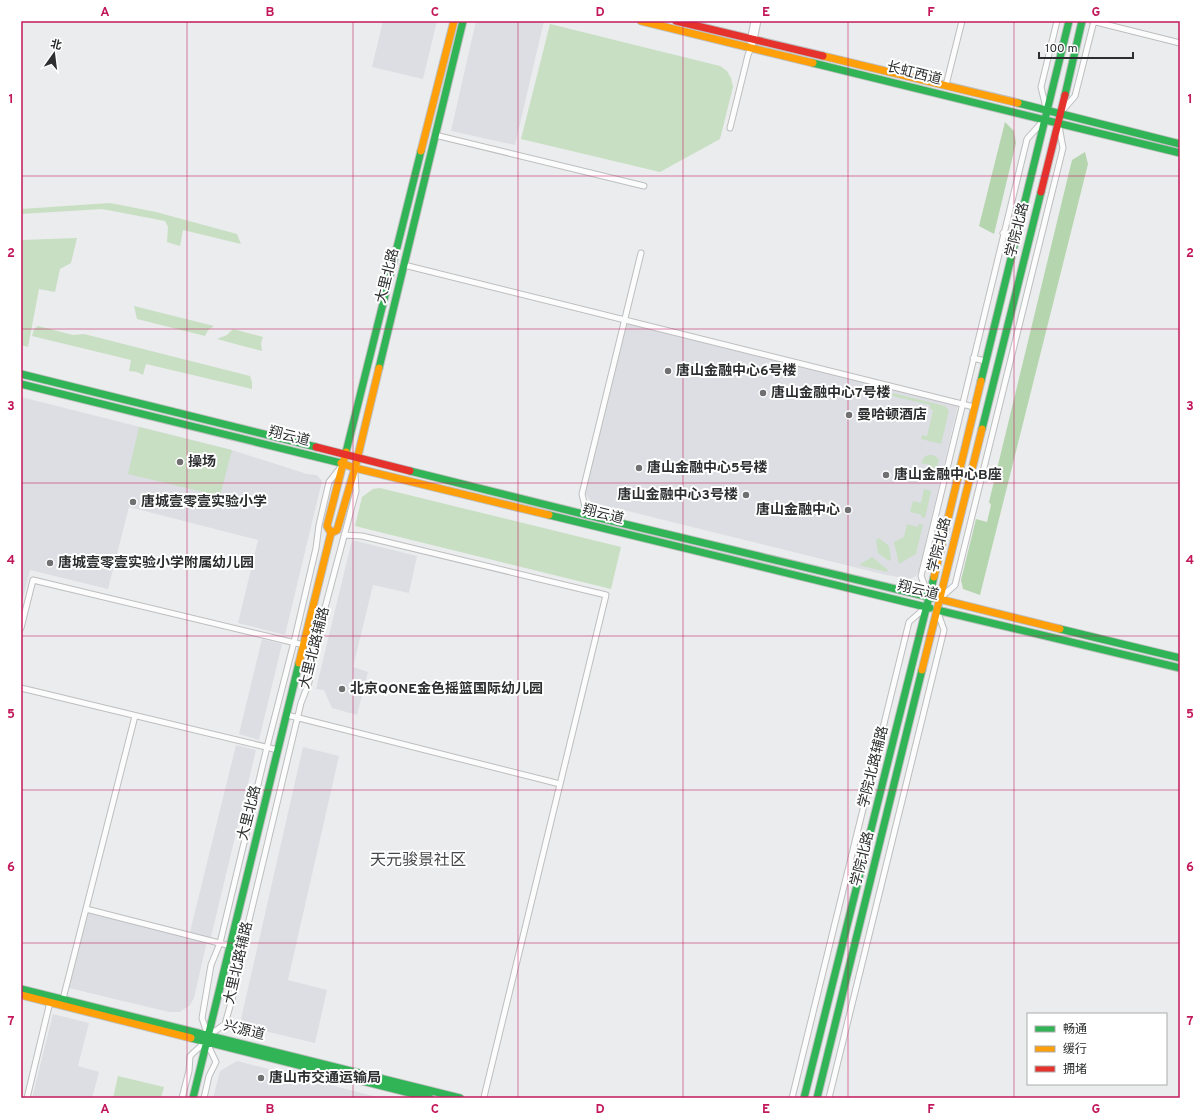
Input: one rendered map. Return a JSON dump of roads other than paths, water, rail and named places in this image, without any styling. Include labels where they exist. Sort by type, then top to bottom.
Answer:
[{"type":"main road","name":"大里北路","points":[[193,1098],[331,533],[328,526],[454,21]]},
{"type":"main road","name":"大里北路","points":[[331,533],[337,530],[358,457],[463,21]]},
{"type":"main road","name":"长虹西道","points":[[641,21],[1058,122],[1180,154]]},
{"type":"main road","name":"长虹西道","points":[[676,21],[946,85],[1180,144]]},
{"type":"main road","name":"学院北路","points":[[804,1098],[929,597],[1014,242],[1069,21]]},
{"type":"main road","name":"学院北路","points":[[817,1098],[1082,21]]},
{"type":"main road","points":[[986,361],[998,364]]},
{"type":"main road","name":"翔云道","points":[[21,374],[587,515],[1180,658]]},
{"type":"main road","name":"翔云道","points":[[21,384],[355,468],[1180,668]]},
{"type":"main road","points":[[843,946],[854,949]]},
{"type":"main road","name":"兴源道","points":[[21,989],[430,1098]]},
{"type":"main road","name":"兴源道","points":[[21,995],[460,1098]]},
{"type":"street","points":[[752,40],[754,21]]},
{"type":"street","points":[[730,128],[758,21]]},
{"type":"street","points":[[946,85],[962,21]]},
{"type":"street","points":[[1047,111],[1041,88],[1057,21]]},
{"type":"street","points":[[1060,114],[1075,96],[1093,21],[1180,44]]},
{"type":"street","points":[[929,597],[921,576],[1003,233],[1026,139],[1045,119]]},
{"type":"street","points":[[939,600],[955,586],[1063,148],[1058,122]]},
{"type":"street","points":[[436,135],[644,186]]},
{"type":"street","points":[[1003,233],[1014,242]]},
{"type":"street","points":[[587,515],[582,494],[641,253]]},
{"type":"street","points":[[404,265],[974,407]]},
{"type":"street","points":[[973,358],[986,361]]},
{"type":"street","points":[[998,364],[1009,367]]},
{"type":"street","name":"大里北路辅路","points":[[204,1098],[209,1076],[216,1062],[207,1038],[202,1018],[211,965],[220,943],[294,642],[316,548],[319,525],[329,482],[344,464]]},
{"type":"street","name":"大里北路辅路","points":[[182,1098],[189,1071],[190,1056],[207,1038],[225,1024],[227,1018],[298,718],[309,682],[322,619],[356,490],[355,468]]},
{"type":"street","points":[[344,535],[362,536],[606,595],[484,1097]]},
{"type":"street","points":[[21,628],[33,580],[304,645]]},
{"type":"street","name":"学院北路辅路","points":[[792,1098],[909,622],[926,607]]},
{"type":"street","points":[[829,1098],[944,630],[937,610]]},
{"type":"street","points":[[21,688],[278,750]]},
{"type":"street","points":[[918,690],[929,692]]},
{"type":"street","points":[[287,715],[560,784]]},
{"type":"street","points":[[63,999],[135,716]]},
{"type":"street","points":[[86,909],[231,946]]},
{"type":"street","points":[[831,942],[843,946]]},
{"type":"street","points":[[854,949],[865,951]]},
{"type":"street","points":[[27,1098],[50,1002]]},
{"type":"street","points":[[800,1064],[812,1069]]},
{"type":"street","points":[[824,1072],[834,1075]]},
{"type":"place","name":"唐山金融中心6号楼","points":[[668,371]]},
{"type":"place","name":"唐山金融中心7号楼","points":[[763,393]]},
{"type":"place","name":"曼哈顿酒店","points":[[849,415]]},
{"type":"place","name":"操场","points":[[180,462]]},
{"type":"place","name":"唐山金融中心5号楼","points":[[639,468]]},
{"type":"place","name":"唐山金融中心B座","points":[[886,475]]},
{"type":"place","name":"唐山金融中心3号楼","points":[[746,495]]},
{"type":"place","name":"唐城壹零壹实验小学","points":[[133,502]]},
{"type":"place","name":"唐山金融中心","points":[[848,510]]},
{"type":"place","name":"唐城壹零壹实验小学附属幼儿园","points":[[50,563]]},
{"type":"place","name":"北京QONE金色摇篮国际幼儿园","points":[[342,689]]},
{"type":"place","name":"唐山市交通运输局","points":[[261,1078]]},
{"type":"district","name":"天元骏景社区","points":[[418,861]]}]
